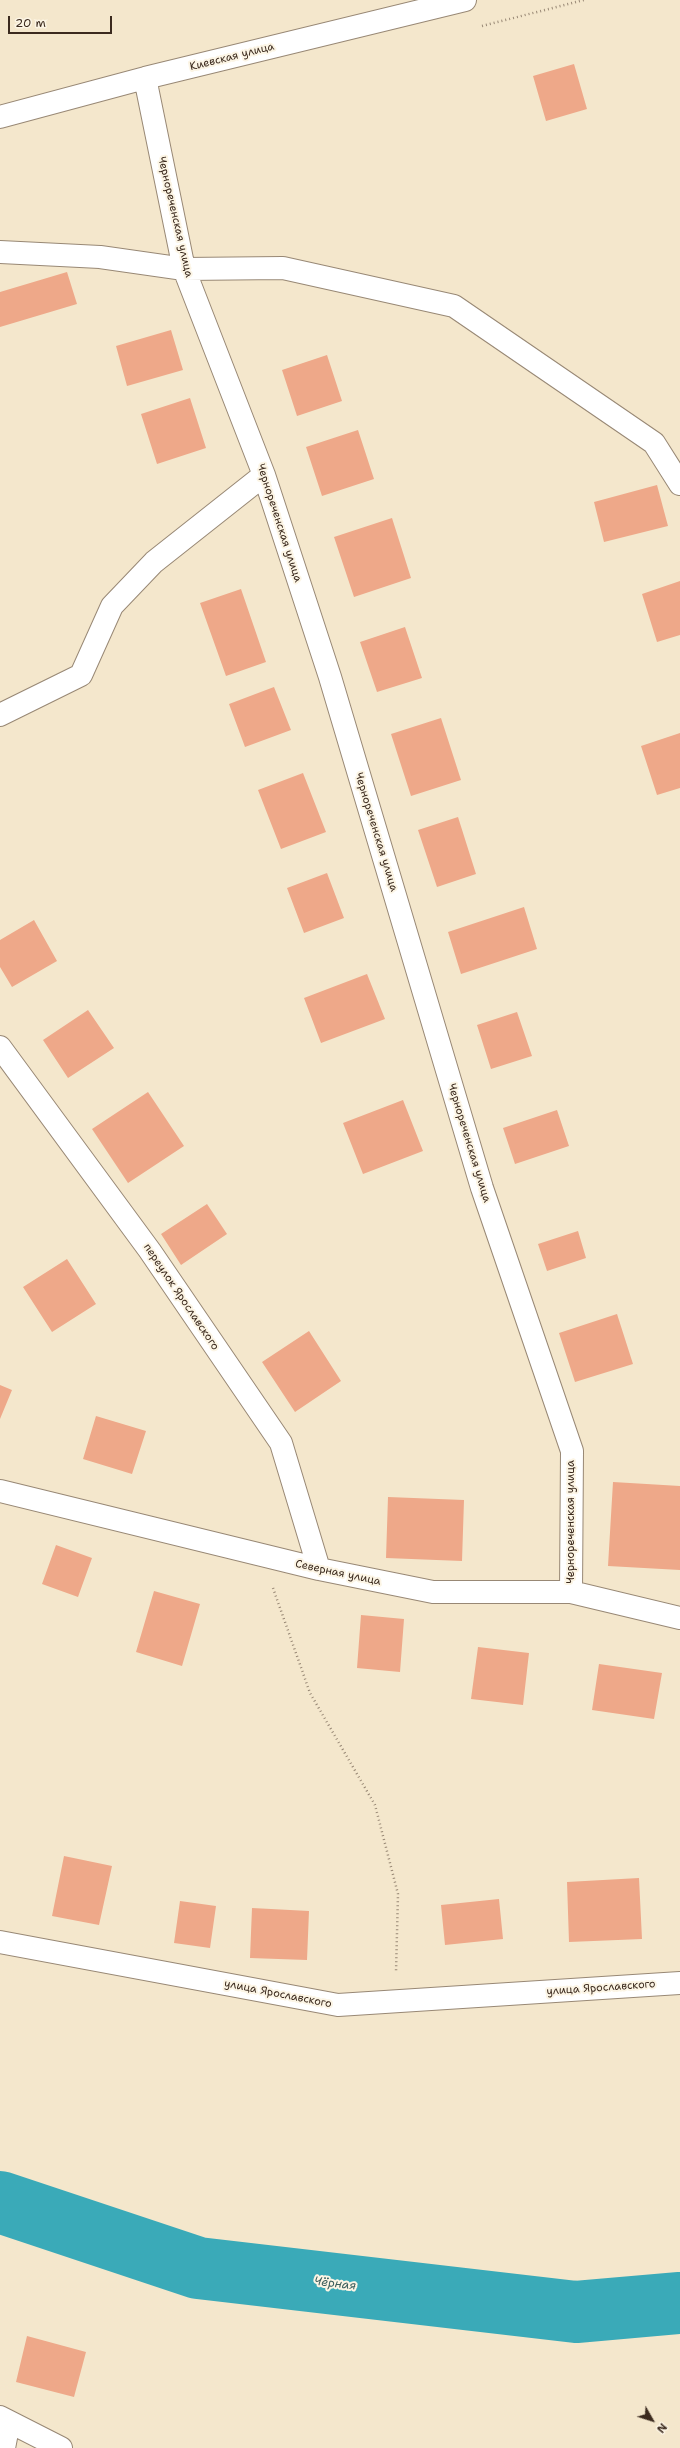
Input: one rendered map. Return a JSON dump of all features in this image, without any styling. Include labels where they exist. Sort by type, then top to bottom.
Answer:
[{"type":"street","name":"Киевская улица","points":[[0,117],[145,78],[465,0]]},
{"type":"street","name":"Чернореченская улица","points":[[145,78],[184,269],[264,475],[330,677],[482,1188],[572,1451],[571,1592]]},
{"type":"street","points":[[0,252],[100,257],[184,269],[282,268],[454,306],[654,443],[680,484]]},
{"type":"street","points":[[0,715],[81,676],[112,606],[154,562],[264,475]]},
{"type":"street","name":"переулок Ярославского","points":[[0,1047],[150,1251],[281,1444],[318,1570]]},
{"type":"street","name":"Северная улица","points":[[0,1491],[318,1570],[433,1592],[571,1592],[680,1618]]},
{"type":"street","name":"улица Ярославского","points":[[0,1942],[338,2005],[680,1983]]},
{"type":"street","points":[[4,2448],[5,2419],[61,2448]]},
{"type":"path","points":[[262,1556],[310,1693],[375,1805],[398,1894],[395,2001]]},
{"type":"building","points":[[574,64],[587,109],[546,121],[533,76]]},
{"type":"building","points":[[67,272],[77,304],[0,327],[0,292]]},
{"type":"building","points":[[171,330],[183,370],[127,386],[116,346]]},
{"type":"building","points":[[327,355],[342,401],[297,416],[282,370]]},
{"type":"building","points":[[190,398],[206,448],[157,464],[141,414]]},
{"type":"building","points":[[358,430],[374,479],[322,496],[306,447]]},
{"type":"building","points":[[657,485],[668,526],[604,542],[594,502]]},
{"type":"building","points":[[392,518],[411,578],[354,597],[334,537]]},
{"type":"building","points":[[680,581],[680,635],[657,642],[642,594]]},
{"type":"building","points":[[241,589],[266,662],[226,676],[200,603]]},
{"type":"building","points":[[405,627],[422,678],[377,692],[360,642]]},
{"type":"building","points":[[274,687],[291,730],[245,747],[229,704]]},
{"type":"building","points":[[441,718],[461,780],[411,796],[391,734]]},
{"type":"building","points":[[680,733],[680,788],[657,795],[641,746]]},
{"type":"building","points":[[303,773],[326,832],[281,849],[258,790]]},
{"type":"building","points":[[458,817],[476,874],[437,887],[418,830]]},
{"type":"building","points":[[327,873],[344,918],[304,933],[287,888]]},
{"type":"building","points":[[524,907],[537,949],[461,974],[448,932]]},
{"type":"building","points":[[34,920],[57,961],[12,987],[0,967],[0,940]]},
{"type":"building","points":[[367,974],[385,1019],[321,1043],[304,998]]},
{"type":"building","points":[[88,1010],[114,1048],[68,1078],[43,1040]]},
{"type":"building","points":[[517,1012],[532,1056],[491,1069],[477,1025]]},
{"type":"building","points":[[148,1092],[184,1146],[128,1183],[92,1129]]},
{"type":"building","points":[[403,1100],[423,1151],[363,1174],[343,1123]]},
{"type":"building","points":[[557,1110],[569,1146],[515,1164],[503,1128]]},
{"type":"building","points":[[207,1204],[227,1234],[181,1265],[161,1234]]},
{"type":"building","points":[[578,1231],[586,1258],[547,1271],[538,1244]]},
{"type":"building","points":[[67,1259],[96,1304],[52,1332],[23,1287]]},
{"type":"building","points":[[617,1314],[633,1364],[575,1382],[559,1333]]},
{"type":"building","points":[[309,1331],[341,1381],[295,1412],[262,1362]]},
{"type":"building","points":[[0,1385],[12,1390],[0,1419]]},
{"type":"building","points":[[96,1416],[146,1431],[132,1474],[83,1459]]},
{"type":"building","points":[[613,1482],[680,1486],[680,1570],[608,1566]]},
{"type":"building","points":[[388,1497],[464,1500],[462,1561],[386,1558]]},
{"type":"building","points":[[56,1545],[92,1558],[78,1597],[42,1584]]},
{"type":"building","points":[[154,1591],[200,1604],[182,1666],[136,1652]]},
{"type":"building","points":[[361,1615],[404,1619],[400,1672],[357,1668]]},
{"type":"building","points":[[478,1647],[529,1653],[523,1705],[471,1699]]},
{"type":"building","points":[[599,1664],[662,1673],[654,1719],[592,1710]]},
{"type":"building","points":[[64,1856],[112,1866],[99,1925],[52,1916]]},
{"type":"building","points":[[639,1878],[642,1939],[569,1942],[567,1882]]},
{"type":"building","points":[[499,1899],[503,1939],[445,1945],[441,1905]]},
{"type":"building","points":[[180,1901],[216,1906],[210,1948],[174,1943]]},
{"type":"building","points":[[252,1908],[309,1911],[307,1960],[250,1958]]},
{"type":"building","points":[[27,2336],[86,2352],[74,2397],[16,2382]]},
{"type":"waterway","name":"Чёрная","points":[[0,2202],[198,2268],[576,2312],[680,2303]]}]
